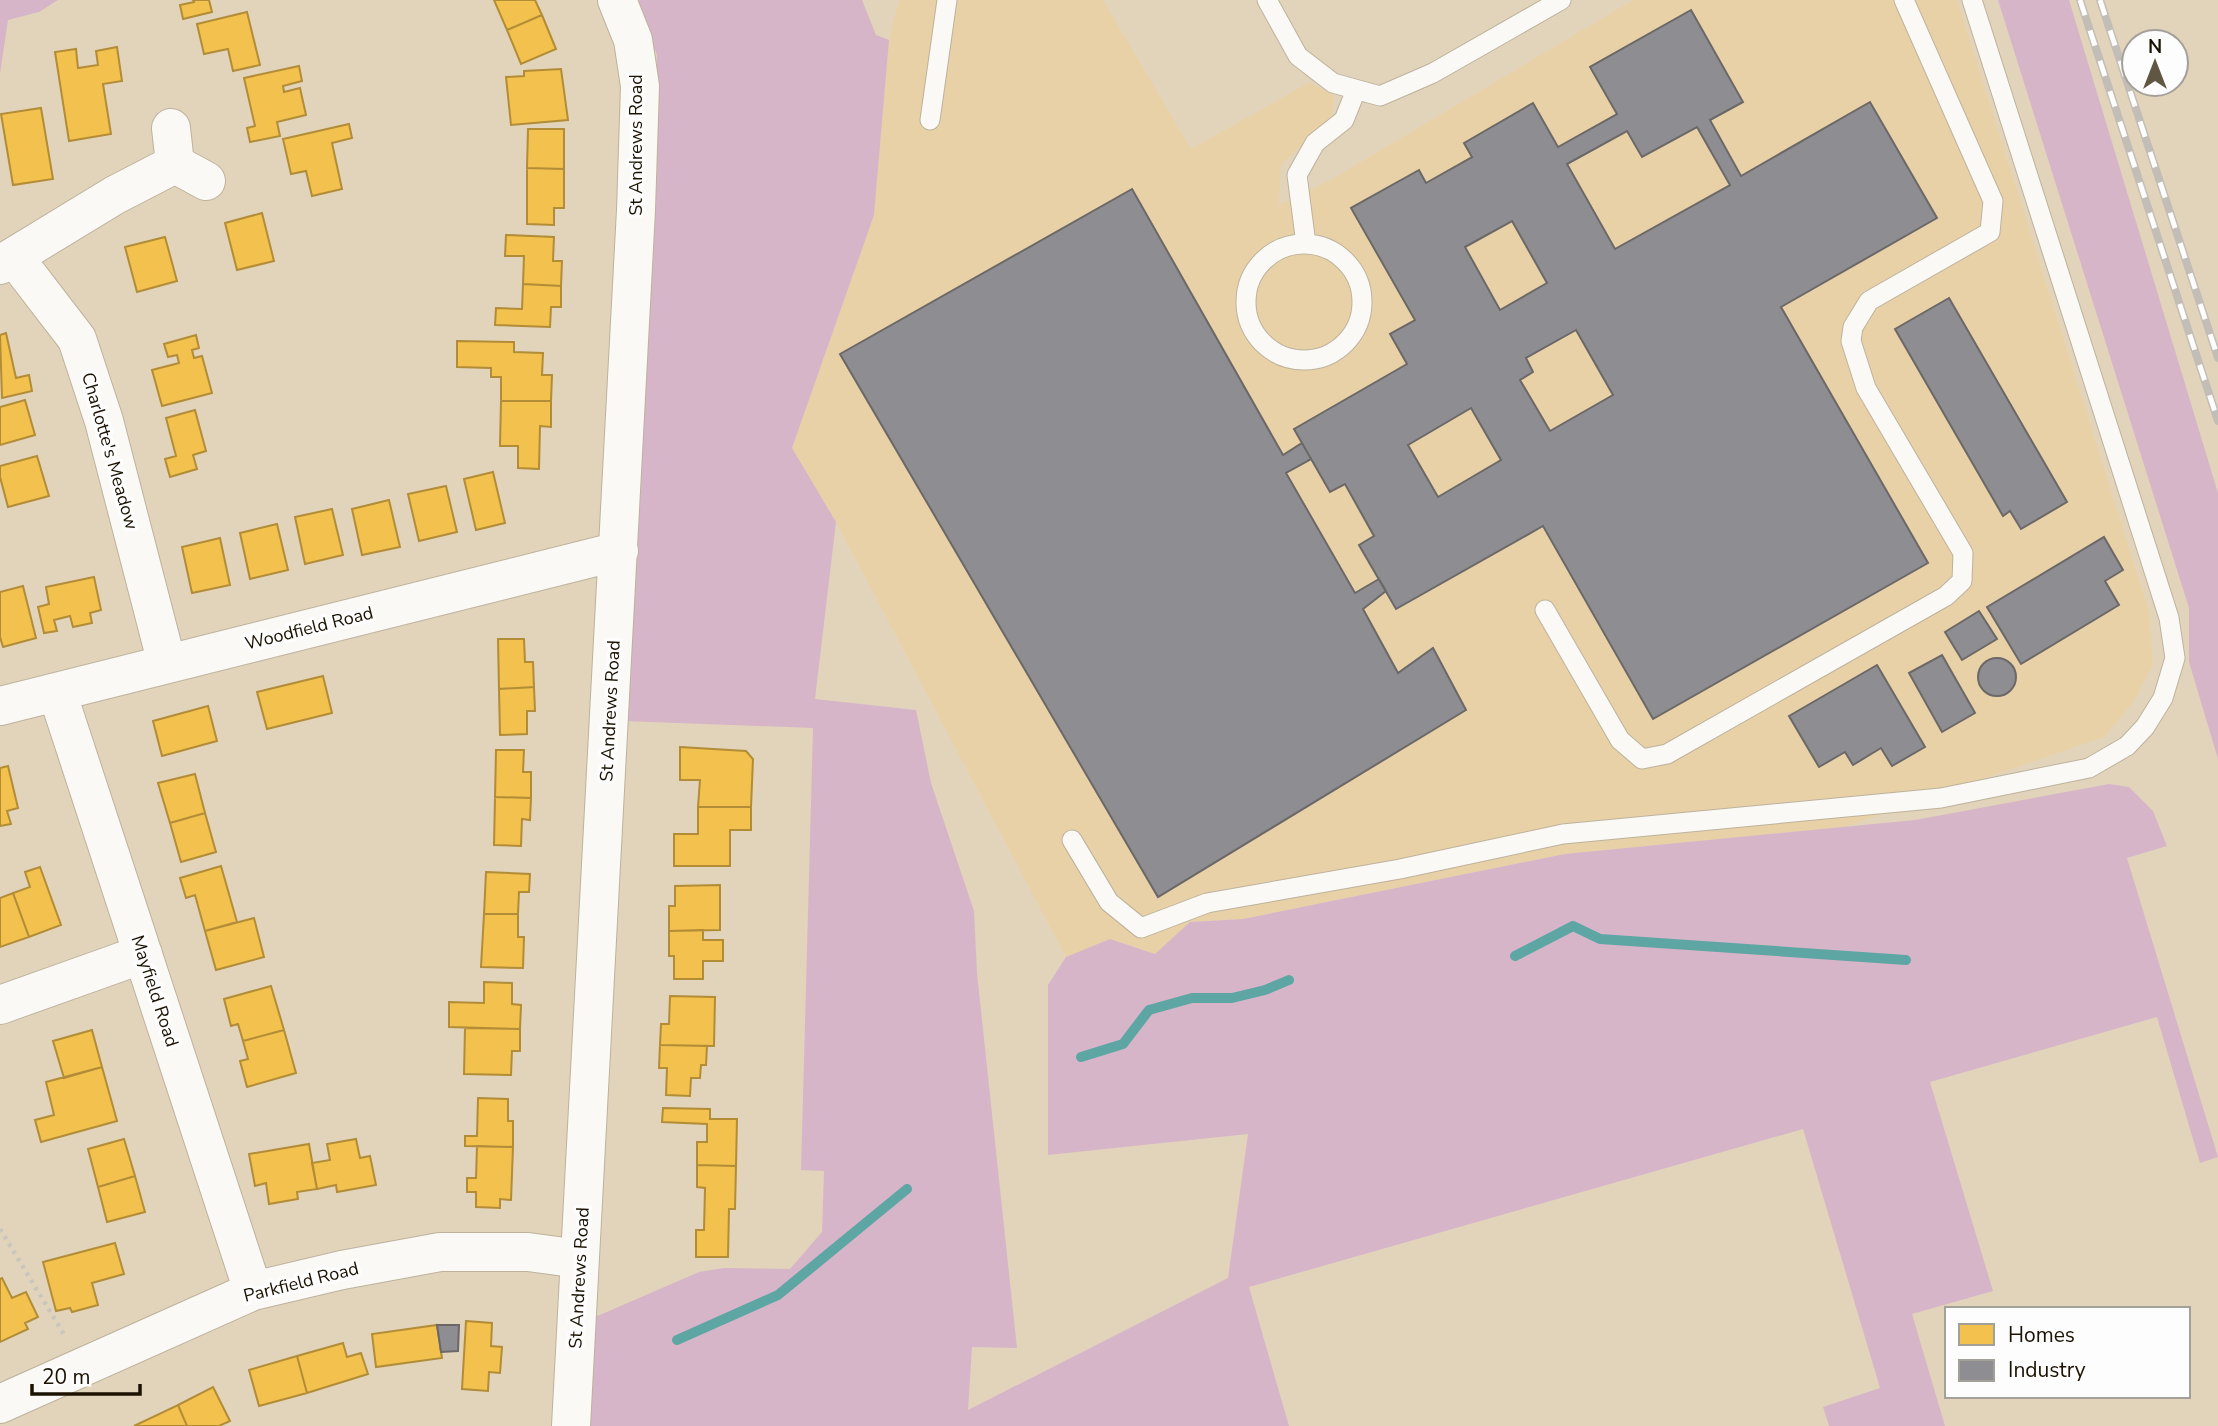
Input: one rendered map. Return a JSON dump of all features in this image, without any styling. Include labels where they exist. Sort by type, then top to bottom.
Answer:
[{"type":"street","name":"St Andrews Road","points":[[571,1426],[619,551],[640,86],[633,40],[617,0]]},
{"type":"street","name":"Charlotte's Meadow","points":[[167,664],[104,422],[77,339],[7,261],[115,194],[184,157]]},
{"type":"street","name":"Woodfield Road","points":[[0,706],[619,551]]},
{"type":"street","name":"Mayfield Road","points":[[57,692],[253,1291]]},
{"type":"street","points":[[0,1005],[143,954]]},
{"type":"street","name":"Parkfield Road","points":[[0,1404],[253,1291],[342,1270],[440,1252],[528,1252],[580,1259]]},
{"type":"lane","points":[[930,120],[947,0]]},
{"type":"lane","points":[[1267,0],[1298,55],[1333,83],[1380,96],[1433,73],[1561,0]]},
{"type":"lane","points":[[1545,610],[1620,740],[1642,759],[1667,754],[1946,596],[1962,580],[1964,553],[1866,388],[1851,341],[1853,327],[1869,301],[1990,232],[1992,221],[1993,201],[1904,0]]},
{"type":"lane","points":[[1072,840],[1109,902],[1141,928],[1207,903],[1400,869],[1563,834],[1941,798],[2090,768],[2127,746],[2145,727],[2163,698],[2175,658],[2169,618],[1972,0]]},
{"type":"lane","points":[[1306,244],[1297,175],[1315,143],[1344,120],[1356,90]]},
{"type":"lane","points":[[1306,244],[1334,252],[1349,265],[1358,281],[1362,301],[1360,320],[1351,337],[1337,351],[1320,359],[1300,361],[1281,356],[1265,347],[1253,332],[1246,314],[1245,295],[1251,276],[1262,261],[1278,250],[1306,244]]},
{"type":"path","points":[[0,1229],[84,1366]]},
{"type":"shaded area","points":[[0,0],[58,0],[39,12],[8,20],[0,74]]},
{"type":"shaded area","points":[[640,0],[862,0],[876,35],[889,40],[874,215],[792,448],[836,522],[815,699],[916,710],[931,783],[974,911],[977,973],[1017,1348],[972,1347],[968,1410],[1228,1278],[1248,1134],[1048,1155],[1048,985],[1066,957],[1110,939],[1155,954],[1190,922],[1243,919],[1565,854],[1915,820],[2109,784],[2129,787],[2153,811],[2167,846],[2127,858],[2218,1157],[2200,1163],[2157,1017],[1930,1082],[1993,1291],[1912,1314],[1945,1426],[1829,1426],[1823,1407],[1880,1388],[1803,1129],[1249,1287],[1289,1426],[587,1426],[595,1317],[699,1272],[724,1268],[790,1269],[822,1232],[824,1171],[801,1170],[813,728],[624,721],[630,644],[657,55],[635,3]]},
{"type":"shaded area","points":[[899,0],[1103,0],[1191,149],[1310,82],[1334,96],[1332,115],[1281,165],[1279,205],[1332,179],[1633,0],[1957,0],[2149,611],[2153,665],[2134,701],[2104,737],[1844,827],[1565,854],[1243,919],[1190,922],[1155,954],[1110,939],[1066,957],[836,522],[792,448],[874,215],[889,40]]},
{"type":"shaded area","points":[[1998,0],[2069,0],[2218,493],[2218,759],[2189,662],[2189,608]]},
{"type":"building: Homes","points":[[193,0],[209,0],[212,12],[183,19],[180,5],[194,2]]},
{"type":"building: Homes","points":[[494,0],[535,0],[542,15],[507,30]]},
{"type":"building: Homes","points":[[247,12],[260,65],[233,71],[228,49],[204,54],[197,24]]},
{"type":"building: Homes","points":[[542,15],[556,49],[521,64],[507,30]]},
{"type":"building: Homes","points":[[117,47],[122,81],[103,84],[111,134],[69,141],[55,52],[76,49],[78,68],[98,65],[96,51]]},
{"type":"building: Homes","points":[[299,66],[302,81],[283,86],[284,92],[300,88],[306,115],[277,122],[280,136],[250,142],[247,128],[255,126],[244,78]]},
{"type":"building: Homes","points":[[561,69],[568,120],[511,125],[506,77],[524,76],[524,71]]},
{"type":"building: Homes","points":[[41,108],[53,179],[13,185],[1,114]]},
{"type":"building: Homes","points":[[349,124],[352,138],[332,143],[342,189],[312,196],[306,171],[291,174],[283,139]]},
{"type":"building: Homes","points":[[528,129],[564,129],[564,169],[527,168]]},
{"type":"building: Homes","points":[[527,168],[564,169],[564,208],[554,208],[554,225],[527,224]]},
{"type":"building: Homes","points":[[262,213],[274,261],[237,270],[225,223]]},
{"type":"building: Homes","points":[[506,235],[554,237],[553,261],[562,261],[561,286],[523,284],[524,256],[505,256]]},
{"type":"building: Homes","points":[[165,237],[177,281],[137,292],[125,247]]},
{"type":"building: Homes","points":[[523,284],[561,286],[561,307],[551,307],[550,327],[495,325],[496,308],[522,309]]},
{"type":"building: Homes","points":[[6,333],[16,378],[29,375],[32,391],[2,398],[0,335]]},
{"type":"building: Homes","points":[[196,335],[199,348],[192,350],[194,358],[202,356],[212,393],[162,406],[152,370],[179,363],[177,355],[168,357],[164,344]]},
{"type":"building: Homes","points":[[457,341],[514,342],[514,352],[543,353],[542,375],[552,375],[551,401],[501,401],[501,377],[491,377],[491,368],[457,367]]},
{"type":"building: Homes","points":[[25,400],[35,435],[0,445],[0,407]]},
{"type":"building: Homes","points":[[501,401],[551,401],[551,427],[540,426],[539,469],[518,468],[518,446],[500,446]]},
{"type":"building: Homes","points":[[195,410],[206,451],[193,455],[197,469],[170,477],[165,459],[176,456],[166,418]]},
{"type":"building: Homes","points":[[37,456],[49,496],[8,507],[0,477],[0,466]]},
{"type":"building: Homes","points":[[493,472],[505,523],[476,530],[464,479]]},
{"type":"building: Homes","points":[[446,486],[457,532],[419,541],[408,494]]},
{"type":"building: Homes","points":[[389,500],[400,547],[362,555],[352,509]]},
{"type":"building: Homes","points":[[332,509],[343,555],[305,564],[295,517]]},
{"type":"building: Homes","points":[[277,524],[288,570],[250,579],[240,533]]},
{"type":"building: Homes","points":[[220,538],[230,585],[192,593],[182,547]]},
{"type":"building: Homes","points":[[94,577],[101,610],[90,613],[92,623],[73,627],[70,616],[54,620],[57,631],[44,633],[38,607],[49,604],[46,587]]},
{"type":"building: Homes","points":[[23,586],[36,638],[3,647],[0,637],[0,592]]},
{"type":"building: Homes","points":[[498,639],[524,639],[525,662],[533,662],[534,687],[499,689]]},
{"type":"building: Homes","points":[[323,676],[332,713],[267,729],[257,692]]},
{"type":"building: Homes","points":[[534,687],[535,711],[527,711],[527,734],[500,735],[499,689]]},
{"type":"building: Homes","points":[[208,706],[217,741],[162,756],[153,721]]},
{"type":"building: Homes","points":[[680,747],[746,751],[753,759],[751,807],[698,807],[700,780],[680,780]]},
{"type":"building: Homes","points":[[496,750],[524,750],[523,772],[531,772],[531,798],[495,797]]},
{"type":"building: Homes","points":[[8,766],[18,808],[7,811],[11,824],[0,826],[0,768]]},
{"type":"building: Homes","points":[[195,774],[205,813],[170,823],[158,783]]},
{"type":"building: Homes","points":[[495,797],[531,798],[530,820],[522,819],[521,846],[494,845]]},
{"type":"building: Homes","points":[[698,807],[751,807],[751,830],[730,830],[730,866],[674,866],[674,834],[698,834]]},
{"type":"building: Homes","points":[[205,813],[216,852],[181,862],[170,823]]},
{"type":"building: Homes","points":[[221,866],[237,922],[205,931],[195,895],[186,898],[180,878]]},
{"type":"building: Homes","points":[[40,867],[61,925],[29,937],[13,893],[30,887],[25,872]]},
{"type":"building: Homes","points":[[486,872],[530,874],[529,892],[519,892],[518,914],[484,914]]},
{"type":"building: Homes","points":[[720,885],[720,930],[669,931],[669,906],[675,906],[675,886]]},
{"type":"building: Homes","points":[[13,893],[29,937],[0,947],[0,898]]},
{"type":"building: Homes","points":[[484,914],[518,914],[518,937],[524,937],[523,968],[481,967]]},
{"type":"building: Homes","points":[[254,918],[264,957],[216,970],[205,931]]},
{"type":"building: Homes","points":[[703,930],[703,940],[723,940],[723,961],[703,961],[703,979],[674,979],[674,956],[669,956],[669,931]]},
{"type":"building: Homes","points":[[484,982],[512,983],[512,1004],[521,1005],[520,1029],[449,1027],[449,1002],[484,1003]]},
{"type":"building: Homes","points":[[271,986],[284,1030],[243,1041],[238,1024],[231,1026],[224,999]]},
{"type":"building: Homes","points":[[670,996],[715,997],[714,1046],[660,1045],[661,1024],[669,1024]]},
{"type":"building: Homes","points":[[465,1028],[520,1029],[520,1051],[512,1051],[511,1075],[464,1074]]},
{"type":"building: Homes","points":[[92,1030],[102,1067],[64,1078],[53,1041]]},
{"type":"building: Homes","points":[[284,1030],[296,1073],[247,1087],[240,1061],[248,1059],[243,1041]]},
{"type":"building: Homes","points":[[660,1045],[707,1046],[706,1065],[701,1065],[700,1078],[691,1078],[690,1096],[666,1095],[667,1068],[659,1068]]},
{"type":"building: Homes","points":[[102,1067],[117,1121],[41,1142],[35,1120],[54,1115],[46,1082]]},
{"type":"building: Homes","points":[[478,1098],[508,1099],[508,1121],[513,1121],[513,1147],[465,1146],[465,1136],[477,1136]]},
{"type":"building: Homes","points":[[663,1108],[710,1109],[710,1119],[737,1119],[736,1166],[697,1165],[697,1142],[707,1142],[707,1124],[662,1122]]},
{"type":"building: Homes","points":[[124,1139],[135,1176],[98,1187],[88,1149]]},
{"type":"building: Homes","points":[[356,1139],[360,1158],[370,1156],[376,1185],[337,1192],[336,1185],[317,1189],[312,1163],[330,1160],[327,1144]]},
{"type":"building: Homes","points":[[309,1144],[317,1189],[297,1192],[298,1199],[269,1204],[266,1183],[255,1186],[249,1154]]},
{"type":"building: Homes","points":[[477,1146],[513,1147],[511,1200],[500,1199],[500,1208],[476,1207],[476,1192],[467,1192],[467,1178],[476,1178]]},
{"type":"building: Homes","points":[[697,1165],[736,1166],[735,1209],[729,1209],[728,1257],[696,1257],[696,1230],[704,1230],[705,1188],[697,1187]]},
{"type":"building: Homes","points":[[135,1176],[145,1212],[107,1222],[98,1187]]},
{"type":"building: Homes","points":[[115,1243],[124,1274],[92,1283],[98,1305],[72,1312],[70,1308],[56,1311],[43,1262]]},
{"type":"building: Homes","points":[[2,1278],[12,1298],[26,1292],[38,1317],[25,1323],[28,1329],[0,1342],[0,1279]]},
{"type":"building: Homes","points":[[466,1321],[492,1323],[491,1346],[502,1347],[500,1373],[489,1372],[488,1391],[462,1389]]},
{"type":"building: Homes","points":[[437,1325],[442,1358],[376,1367],[372,1334]]},
{"type":"building: Homes","points":[[343,1343],[347,1357],[361,1353],[368,1374],[307,1393],[297,1356]]},
{"type":"building: Homes","points":[[297,1356],[307,1393],[259,1406],[249,1370]]},
{"type":"building: Homes","points":[[213,1387],[230,1421],[219,1426],[187,1426],[178,1405]]},
{"type":"building: Homes","points":[[178,1405],[187,1426],[134,1426]]},
{"type":"building: Industry","points":[[1691,10],[1743,102],[1710,120],[1741,176],[1870,102],[1937,218],[1781,307],[1928,563],[1653,719],[1543,526],[1396,609],[1359,545],[1374,536],[1345,484],[1330,492],[1294,429],[1407,364],[1390,334],[1415,320],[1351,208],[1419,170],[1426,183],[1472,157],[1464,143],[1533,103],[1558,147],[1617,114],[1590,67]],"holes":[[[1697,127],[1730,185],[1615,249],[1567,164],[1627,131],[1642,157]],[[1512,221],[1547,283],[1500,310],[1465,247]],[[1576,330],[1613,395],[1550,431],[1520,380],[1533,372],[1526,358]],[[1471,408],[1501,460],[1438,497],[1408,445]]]},
{"type":"building: Industry","points":[[1132,189],[1283,455],[1302,443],[1311,459],[1286,473],[1355,593],[1379,579],[1386,591],[1363,609],[1398,673],[1433,648],[1466,710],[1158,897],[840,354]]},
{"type":"building: Industry","points":[[1949,298],[2067,502],[2021,529],[2010,511],[2003,516],[1895,329]]},
{"type":"building: Industry","points":[[2104,537],[2123,570],[2105,581],[2119,605],[2021,664],[1987,607]]},
{"type":"building: Industry","points":[[1979,611],[1997,639],[1962,660],[1945,632]]},
{"type":"building: Industry","points":[[1942,655],[1975,713],[1942,732],[1909,673]]},
{"type":"building: Industry","points":[[1997,658],[2011,663],[2016,677],[2011,691],[1997,696],[1983,691],[1978,677],[1983,663]]},
{"type":"building: Industry","points":[[1877,665],[1925,747],[1892,766],[1881,748],[1853,765],[1845,752],[1819,767],[1789,716]]},
{"type":"building: Industry","points":[[437,1325],[459,1325],[458,1351],[441,1352]]},
{"type":"waterway","points":[[1515,956],[1573,926],[1600,939],[1906,960]]},
{"type":"waterway","points":[[1081,1057],[1123,1044],[1149,1010],[1192,998],[1232,998],[1265,990],[1289,980]]},
{"type":"waterway","points":[[677,1340],[778,1295],[907,1189]]},
{"type":"railway","points":[[2080,0],[2218,421]]},
{"type":"railway","points":[[2100,0],[2218,358]]}]
